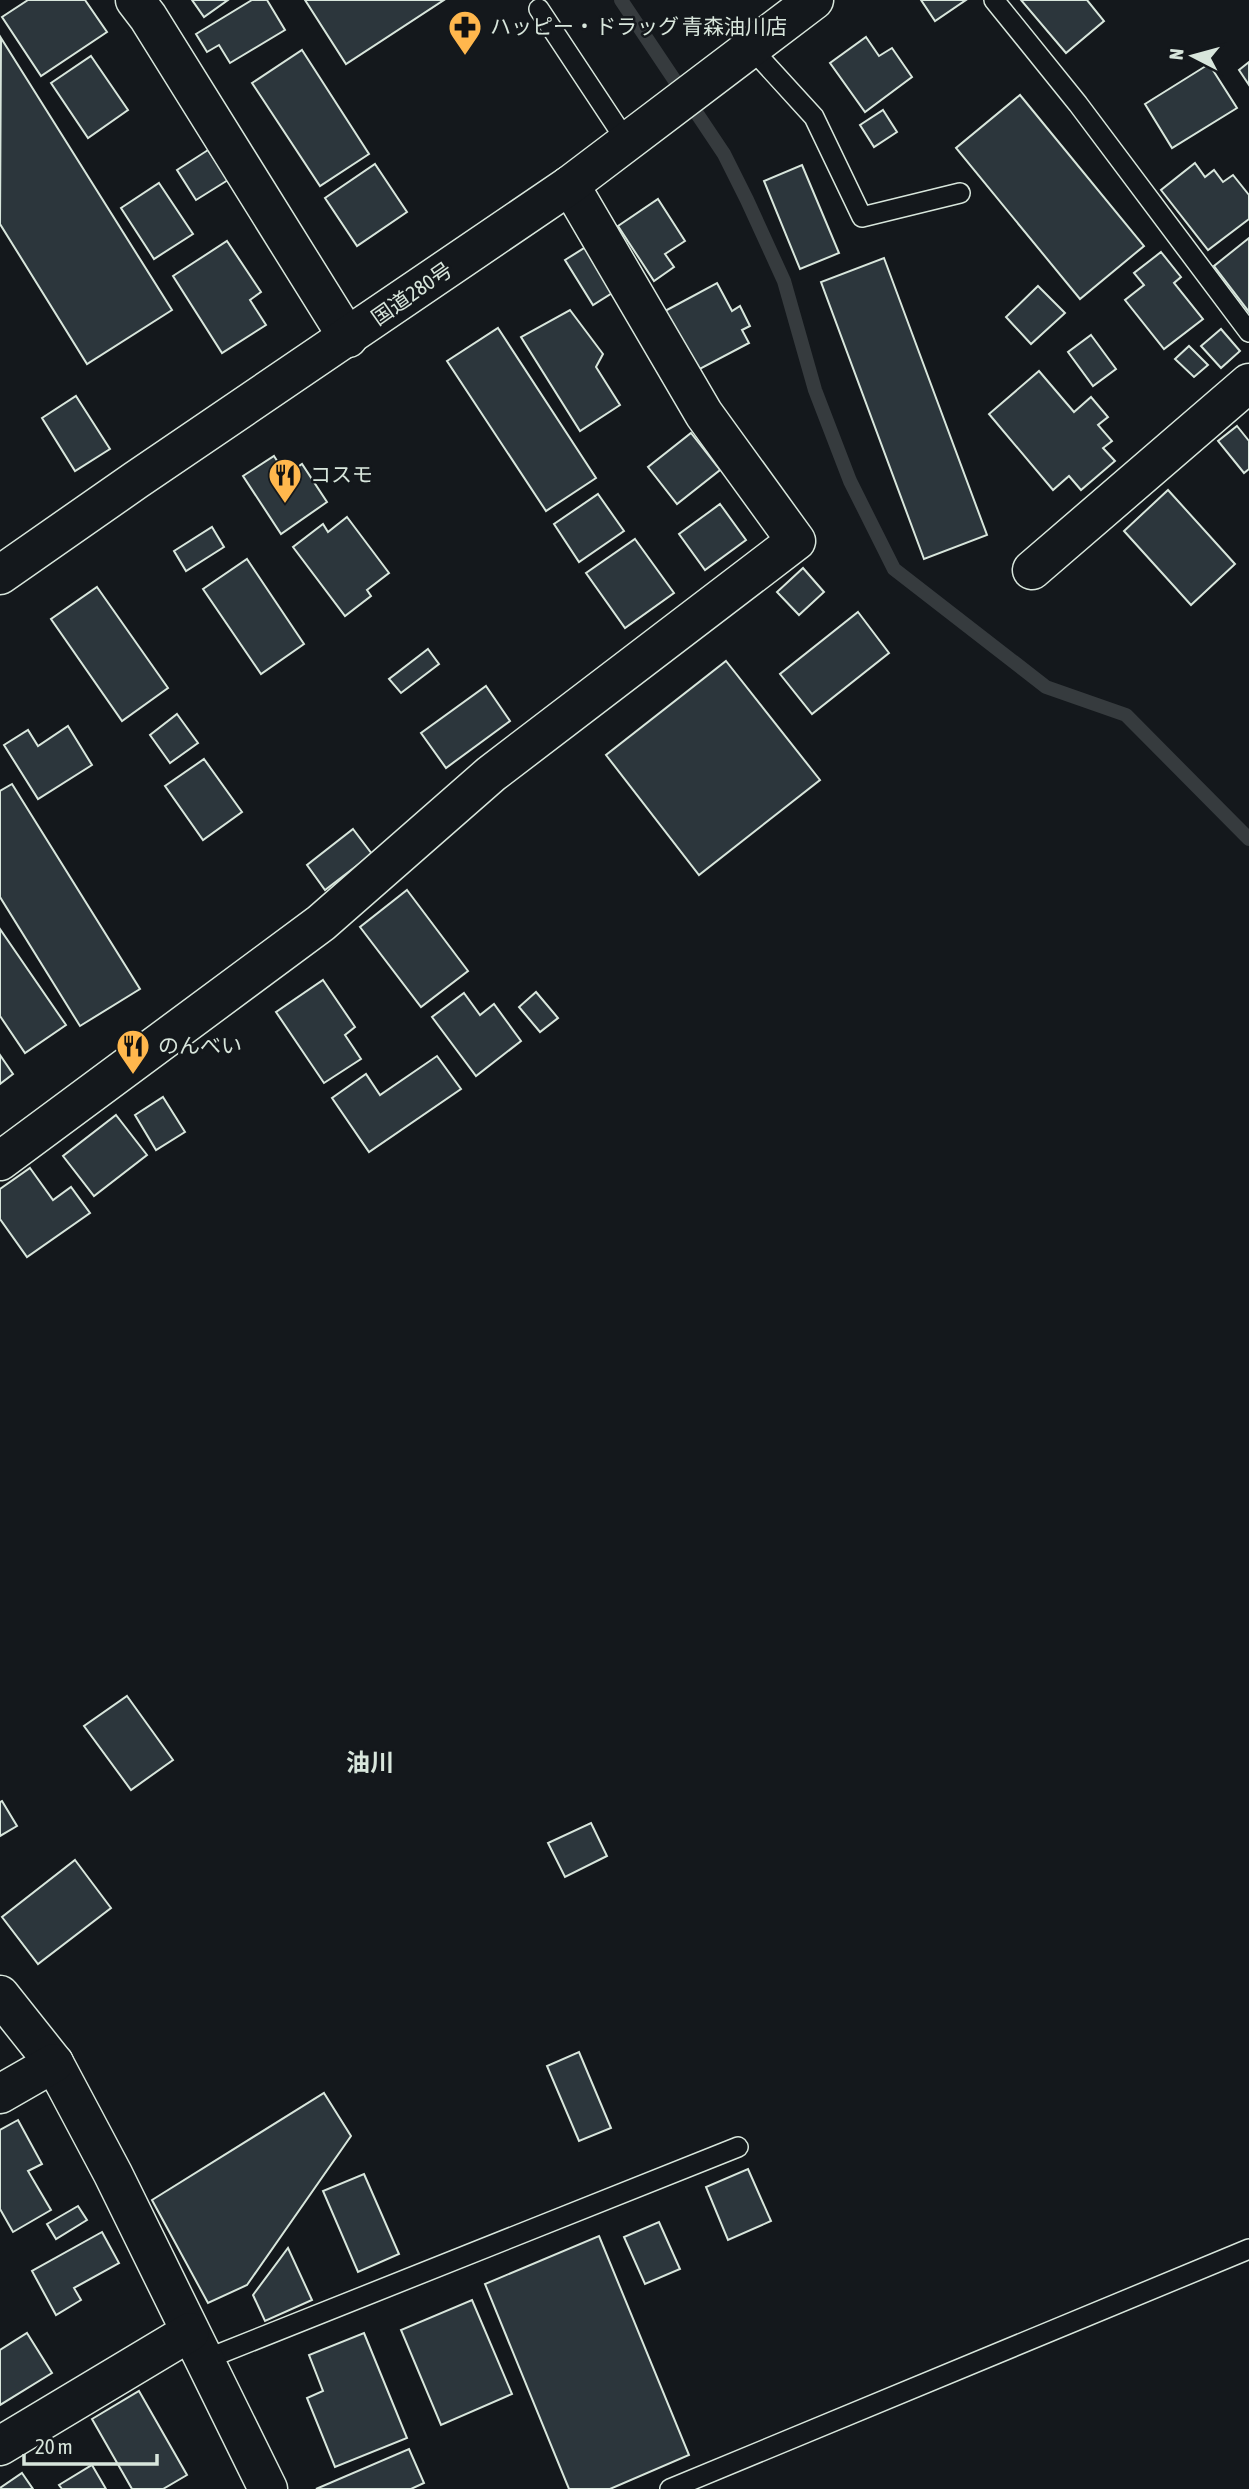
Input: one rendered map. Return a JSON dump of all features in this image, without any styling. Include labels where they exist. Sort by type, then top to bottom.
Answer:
[{"type":"main road","points":[[135,0],[156,29],[348,338]]},
{"type":"main road","name":"国道280号","points":[[0,576],[136,480],[570,185],[814,0]]},
{"type":"main road","points":[[0,1161],[321,923],[491,774],[796,541],[704,414],[570,185]]},
{"type":"main road","points":[[1032,570],[1249,383]]},
{"type":"main road","points":[[0,1995],[54,2063],[113,2174],[268,2489]]},
{"type":"main road","points":[[0,2095],[54,2063]]},
{"type":"main road","points":[[0,2446],[197,2346]]},
{"type":"lane","points":[[994,0],[1078,104],[1249,332]]},
{"type":"lane","points":[[539,9],[635,136]]},
{"type":"lane","points":[[751,48],[814,117],[862,217],[960,193]]},
{"type":"lane","points":[[197,2346],[738,2147]]},
{"type":"lane","points":[[670,2489],[1249,2249]]},
{"type":"building","points":[[28,0],[85,0],[107,32],[41,76],[2,17]]},
{"type":"building","points":[[192,0],[228,0],[204,17]]},
{"type":"building","points":[[252,0],[267,0],[285,30],[230,63],[219,45],[207,52],[196,34]]},
{"type":"building","points":[[305,0],[444,0],[346,64]]},
{"type":"building","points":[[921,0],[966,0],[935,21]]},
{"type":"building","points":[[1021,0],[1087,0],[1104,21],[1066,53]]},
{"type":"building","points":[[866,37],[879,56],[892,48],[912,77],[865,112],[830,63]]},
{"type":"building","points":[[1,38],[172,310],[87,364],[0,224]]},
{"type":"building","points":[[302,50],[369,154],[320,186],[252,83]]},
{"type":"building","points":[[91,56],[128,110],[88,138],[51,83]]},
{"type":"building","points":[[1249,62],[1249,85],[1239,70]]},
{"type":"building","points":[[1209,64],[1237,108],[1172,148],[1145,104]]},
{"type":"building","points":[[1020,95],[1144,246],[1080,299],[956,148]]},
{"type":"building","points":[[883,110],[897,132],[874,147],[860,125]]},
{"type":"building","points":[[208,150],[228,180],[196,200],[177,170]]},
{"type":"building","points":[[1195,163],[1205,177],[1214,170],[1223,182],[1233,175],[1249,195],[1249,219],[1208,250],[1161,190]]},
{"type":"building","points":[[375,164],[407,212],[357,246],[325,198]]},
{"type":"building","points":[[802,165],[839,253],[800,269],[764,181]]},
{"type":"building","points":[[159,183],[193,234],[154,259],[121,208]]},
{"type":"building","points":[[658,199],[685,241],[665,254],[674,267],[654,281],[618,226]]},
{"type":"building","points":[[1249,238],[1249,312],[1214,266]]},
{"type":"building","points":[[227,241],[261,292],[250,300],[266,325],[222,353],[173,276]]},
{"type":"building","points":[[589,245],[617,290],[593,305],[565,260]]},
{"type":"building","points":[[1161,252],[1181,277],[1174,283],[1203,319],[1164,349],[1125,300],[1144,285],[1134,273]]},
{"type":"building","points":[[884,258],[987,535],[924,559],[821,282]]},
{"type":"building","points":[[717,283],[732,311],[740,306],[750,326],[742,330],[749,343],[696,371],[665,311]]},
{"type":"building","points":[[1038,286],[1065,313],[1031,344],[1006,317]]},
{"type":"building","points":[[570,310],[603,354],[596,367],[620,405],[580,431],[521,337]]},
{"type":"building","points":[[498,328],[596,478],[546,511],[447,361]]},
{"type":"building","points":[[1221,329],[1240,351],[1221,368],[1201,346]]},
{"type":"building","points":[[1091,335],[1116,369],[1093,386],[1068,352]]},
{"type":"building","points":[[1189,346],[1208,365],[1194,377],[1175,359]]},
{"type":"building","points":[[1039,371],[1074,412],[1091,397],[1108,417],[1098,425],[1112,441],[1103,448],[1115,461],[1081,490],[1069,476],[1053,490],[989,414]]},
{"type":"building","points":[[76,396],[110,449],[75,471],[42,418]]},
{"type":"building","points":[[1237,426],[1249,441],[1249,469],[1244,473],[1218,441]]},
{"type":"building","points":[[691,433],[720,470],[677,504],[648,467]]},
{"type":"building","points":[[274,456],[286,475],[302,464],[327,502],[281,534],[243,476]]},
{"type":"building","points":[[1168,490],[1235,564],[1191,605],[1124,531]]},
{"type":"building","points":[[598,494],[624,531],[579,562],[554,524]]},
{"type":"building","points":[[720,504],[746,540],[705,570],[679,534]]},
{"type":"building","points":[[347,517],[389,573],[367,590],[371,596],[345,616],[293,547],[323,524],[328,532]]},
{"type":"building","points":[[212,527],[224,547],[186,571],[174,551]]},
{"type":"building","points":[[635,539],[674,593],[625,628],[586,573]]},
{"type":"building","points":[[247,559],[304,644],[261,674],[203,589]]},
{"type":"building","points":[[803,568],[824,592],[799,615],[777,592]]},
{"type":"building","points":[[97,587],[168,688],[122,721],[51,619]]},
{"type":"building","points":[[858,612],[889,653],[812,714],[780,674]]},
{"type":"building","points":[[428,649],[439,664],[401,693],[389,679]]},
{"type":"building","points":[[726,661],[820,780],[699,875],[606,755]]},
{"type":"building","points":[[486,686],[510,721],[446,768],[421,733]]},
{"type":"building","points":[[177,714],[198,743],[170,763],[150,735]]},
{"type":"building","points":[[68,726],[92,765],[38,799],[4,745],[28,730],[38,746]]},
{"type":"building","points":[[204,759],[242,812],[203,840],[165,786]]},
{"type":"building","points":[[12,784],[140,989],[80,1026],[0,897],[0,791]]},
{"type":"building","points":[[353,829],[372,854],[325,890],[307,865]]},
{"type":"building","points":[[407,890],[468,971],[421,1007],[360,927]]},
{"type":"building","points":[[0,929],[66,1025],[25,1053],[0,1016]]},
{"type":"building","points":[[323,980],[355,1027],[345,1035],[361,1059],[324,1083],[276,1012]]},
{"type":"building","points":[[536,992],[558,1018],[540,1032],[519,1007]]},
{"type":"building","points":[[464,993],[480,1015],[494,1004],[521,1041],[476,1076],[432,1017]]},
{"type":"building","points":[[0,1055],[13,1074],[0,1084]]},
{"type":"building","points":[[437,1056],[461,1089],[369,1152],[332,1098],[366,1074],[380,1095]]},
{"type":"building","points":[[163,1097],[185,1132],[156,1150],[135,1115]]},
{"type":"building","points":[[116,1115],[147,1155],[94,1196],[63,1156]]},
{"type":"building","points":[[30,1168],[53,1200],[71,1187],[90,1213],[27,1257],[0,1219],[0,1189]]},
{"type":"building","points":[[127,1696],[173,1760],[131,1790],[84,1726]]},
{"type":"building","points":[[2,1801],[17,1826],[0,1836],[0,1802]]},
{"type":"building","points":[[591,1823],[607,1856],[565,1877],[548,1843]]},
{"type":"building","points":[[75,1860],[111,1908],[38,1964],[2,1917]]},
{"type":"building","points":[[579,2052],[611,2128],[579,2141],[547,2066]]},
{"type":"building","points":[[324,2093],[351,2136],[247,2285],[208,2303],[152,2200]]},
{"type":"building","points":[[18,2120],[42,2164],[28,2171],[51,2210],[13,2232],[0,2209],[0,2130]]},
{"type":"building","points":[[748,2169],[771,2221],[728,2240],[706,2187]]},
{"type":"building","points":[[364,2174],[399,2254],[358,2272],[323,2191]]},
{"type":"building","points":[[78,2206],[87,2220],[56,2239],[47,2224]]},
{"type":"building","points":[[659,2222],[680,2269],[645,2284],[624,2237]]},
{"type":"building","points":[[102,2232],[119,2263],[74,2288],[81,2300],[56,2315],[32,2271]]},
{"type":"building","points":[[599,2236],[689,2455],[610,2489],[569,2489],[485,2284]]},
{"type":"building","points":[[288,2248],[312,2300],[265,2321],[253,2295]]},
{"type":"building","points":[[472,2300],[512,2394],[441,2425],[401,2330]]},
{"type":"building","points":[[27,2333],[52,2373],[0,2405],[0,2350]]},
{"type":"building","points":[[364,2333],[407,2438],[335,2467],[307,2398],[323,2391],[309,2355]]},
{"type":"building","points":[[139,2391],[187,2475],[163,2489],[132,2489],[92,2419]]},
{"type":"building","points":[[409,2449],[424,2483],[411,2489],[316,2489]]},
{"type":"building","points":[[92,2465],[106,2489],[62,2489],[59,2485]]},
{"type":"building","points":[[22,2473],[33,2489],[0,2488]]},
{"type":"waterway","points":[[621,0],[724,154],[747,200],[784,281],[815,390],[850,481],[894,569],[1046,687],[1126,715],[1249,839]]},
{"type":"place","name":"ハッピー・ドラッグ 青森油川店","points":[[465,57]]},
{"type":"place","name":"コスモ","points":[[285,505]]},
{"type":"place","name":"のんべい","points":[[133,1076]]},
{"type":"district","name":"油川","points":[[370,1763]]}]
